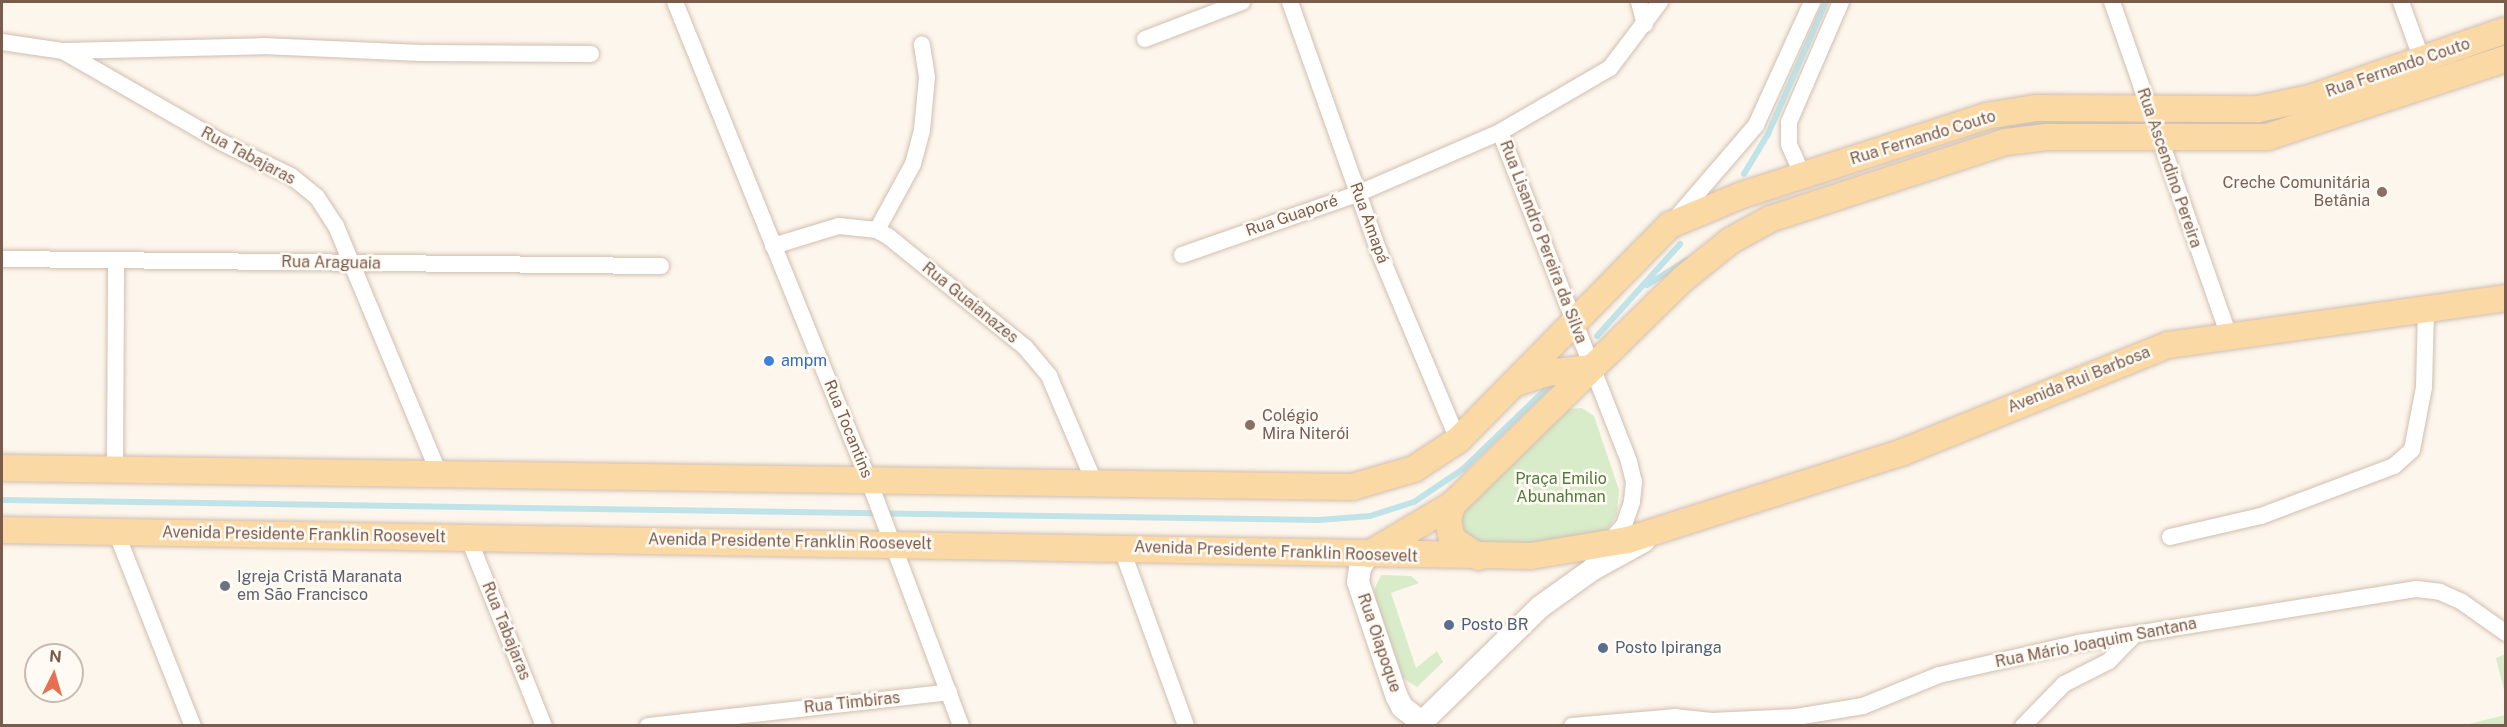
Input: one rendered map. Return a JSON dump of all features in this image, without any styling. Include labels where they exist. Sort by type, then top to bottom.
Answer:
[{"type":"main road","name":"Rua Fernando Couto","points":[[1592,368],[1684,278],[1730,241],[1770,219],[2006,142],[2208,112],[2258,109],[2310,98],[2505,30]]},
{"type":"main road","name":"Rua Fernando Couto","points":[[1513,384],[1574,319],[1670,225],[1742,195],[1986,116],[2036,108],[2267,137],[2505,59]]},
{"type":"main road","name":"Avenida Rui Barbosa","points":[[1579,551],[1606,546],[1670,527],[1903,452],[2116,363],[2168,345],[2228,334],[2426,311],[2505,298]]},
{"type":"main road","points":[[2,468],[439,474],[874,491],[1095,484],[1352,487],[1414,469],[1458,440],[1513,384],[1546,373],[1592,368]]},
{"type":"main road","points":[[1368,555],[1452,506],[1592,368]]},
{"type":"main road","points":[[1452,506],[1448,521],[1452,539],[1479,557]]},
{"type":"main road","name":"Avenida Rui Barbosa","points":[[1425,724],[1512,631],[1593,568],[1670,527]]},
{"type":"main road","name":"Avenida Presidente Franklin Roosevelt","points":[[2,530],[468,537],[890,535],[1121,547],[1479,557],[1579,551]]},
{"type":"main road","name":"Rua Oiapoque","points":[[1368,555],[1358,582],[1397,697],[1402,707],[1425,724]]},
{"type":"street","name":"Rua Tocantins","points":[[675,2],[874,491],[962,726]]},
{"type":"street","points":[[1145,39],[1242,2]]},
{"type":"street","name":"Rua Amapá","points":[[1290,2],[1357,194],[1458,440]]},
{"type":"street","points":[[1640,2],[1645,24]]},
{"type":"street","name":"Rua Lisandro Pereira da Silva","points":[[1606,546],[1624,525],[1634,482],[1574,319],[1500,132],[1610,68],[1660,2]]},
{"type":"street","points":[[1670,225],[1744,142],[1775,90],[1812,2]]},
{"type":"street","points":[[1803,176],[1789,144],[1788,128],[1841,2]]},
{"type":"street","name":"Rua Ascendino Pereira","points":[[2112,2],[2152,122],[2228,334]]},
{"type":"street","points":[[2401,2],[2421,60]]},
{"type":"street","name":"Rua Tabajaras","points":[[2,42],[63,51],[223,143],[291,176],[317,197],[336,226],[439,474]]},
{"type":"street","points":[[773,246],[839,226],[877,230],[913,164],[922,130],[927,77],[921,44]]},
{"type":"street","points":[[63,51],[263,46],[422,53],[591,54]]},
{"type":"street","name":"Rua Guaporé","points":[[1182,255],[1357,194],[1500,132]]},
{"type":"street","name":"Rua Guaianazes","points":[[877,230],[1025,347],[1049,376],[1095,484]]},
{"type":"street","name":"Rua Araguaia","points":[[2,259],[661,266]]},
{"type":"street","points":[[115,470],[116,260]]},
{"type":"street","points":[[2170,537],[2261,516],[2394,466],[2412,450],[2424,387],[2426,311]]},
{"type":"street","points":[[116,532],[193,726]]},
{"type":"street","name":"Rua Tabajaras","points":[[468,537],[544,726]]},
{"type":"street","points":[[1121,547],[1186,726]]},
{"type":"street","name":"Rua Mário Joaquim Santana","points":[[1572,726],[1674,717],[1711,723],[1796,717],[1863,706],[1939,675],[2079,643],[2417,589],[2440,592],[2462,602],[2505,633]]},
{"type":"street","points":[[2024,726],[2064,684],[2109,662],[2134,635]]},
{"type":"street","name":"Rua Timbiras","points":[[648,726],[949,692]]},
{"type":"green space","name":"Praça Emilio Abunahman","points":[[1582,408],[1594,416],[1619,490],[1617,514],[1611,525],[1602,534],[1559,544],[1466,544],[1457,516],[1568,409]]},
{"type":"green space","points":[[1381,575],[1411,576],[1419,583],[1391,593],[1416,668],[1437,651],[1443,662],[1417,687],[1403,678],[1376,599],[1374,590]]},
{"type":"green space","points":[[2506,654],[2505,694],[2496,658]]},
{"type":"green space","points":[[2505,715],[2505,725],[2465,725]]},
{"type":"waterway","points":[[1744,174],[1768,134],[1826,2]]},
{"type":"waterway","points":[[2448,64],[2506,44]]},
{"type":"waterway","points":[[2232,125],[2296,114]]},
{"type":"waterway","points":[[2011,129],[2040,124],[2153,124]]},
{"type":"waterway","points":[[1597,336],[1680,244]]},
{"type":"waterway","points":[[1647,285],[1687,260]]},
{"type":"waterway","points":[[2,500],[1319,520],[1370,516],[1414,502],[1463,469],[1549,386]]},
{"type":"place","name":"Creche Comunitária Betânia","points":[[2382,192]]},
{"type":"place","name":"ampm","points":[[769,361]]},
{"type":"place","name":"Colégio Mira Niterói","points":[[1250,425]]},
{"type":"place","name":"Igreja Cristã Maranata em São Francisco","points":[[225,586]]},
{"type":"place","name":"Posto BR","points":[[1449,625]]},
{"type":"place","name":"Posto Ipiranga","points":[[1603,648]]}]
